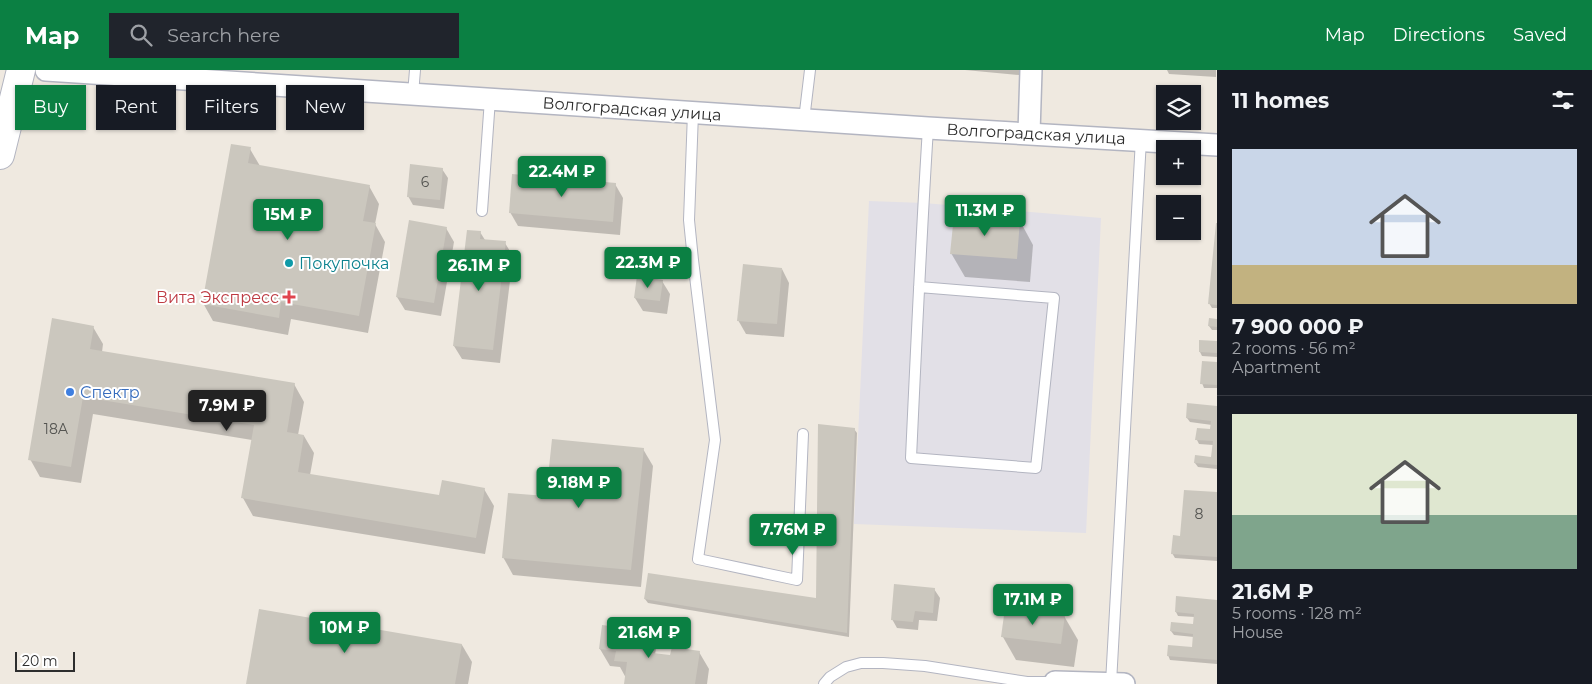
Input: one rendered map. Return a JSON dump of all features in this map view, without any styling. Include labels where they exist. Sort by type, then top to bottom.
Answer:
[{"type":"street","points":[[0,154],[21,70]]},
{"type":"street","name":"Волгоградская улица","points":[[46,70],[240,76],[413,94],[928,128],[1217,144]]},
{"type":"street","points":[[1029,133],[1031,70]]},
{"type":"street","points":[[1055,683],[1118,683]]},
{"type":"lane","points":[[413,94],[415,70]]},
{"type":"lane","points":[[804,120],[810,70]]},
{"type":"lane","points":[[482,211],[490,99]]},
{"type":"lane","points":[[693,113],[689,220],[715,440],[698,559],[797,580],[803,434]]},
{"type":"lane","points":[[919,287],[1054,298],[1036,468],[911,458],[919,287],[928,128]]},
{"type":"lane","points":[[1118,683],[1141,139]]},
{"type":"lane","points":[[824,684],[830,677],[846,666],[861,663],[924,666],[1027,682],[1055,683]]},
{"type":"shaded area","points":[[869,201],[924,203],[1101,218],[1086,533],[854,524]]},
{"type":"building","name":"Покупочка","points":[[231,144],[251,147],[248,163],[370,185],[363,221],[376,223],[359,316],[281,302],[279,318],[202,304]]},
{"type":"building","points":[[410,164],[443,168],[440,200],[407,197]]},
{"type":"building","points":[[512,174],[616,183],[613,222],[509,213]]},
{"type":"building","points":[[954,215],[1020,220],[1017,259],[950,254]]},
{"type":"building","points":[[409,220],[447,227],[434,303],[396,297]]},
{"type":"building","points":[[1217,223],[1217,305],[1208,304]]},
{"type":"building","points":[[467,230],[481,231],[480,239],[506,241],[493,350],[453,346]]},
{"type":"building","points":[[743,264],[782,268],[777,324],[737,321]]},
{"type":"building","points":[[637,276],[663,280],[660,301],[634,298]]},
{"type":"building","points":[[52,318],[94,326],[90,349],[295,383],[287,432],[304,435],[298,472],[439,495],[442,480],[485,488],[476,538],[241,498],[254,425],[83,397],[71,467],[28,460]]},
{"type":"building","points":[[1209,318],[1217,319],[1217,327],[1208,326]]},
{"type":"building","points":[[1199,340],[1217,341],[1217,353],[1199,352]]},
{"type":"building","points":[[1202,361],[1217,362],[1217,385],[1200,384]]},
{"type":"building","points":[[1187,403],[1217,406],[1217,465],[1194,463],[1195,455],[1211,457],[1213,441],[1195,440],[1197,428],[1210,429],[1211,421],[1186,418]]},
{"type":"building","points":[[818,424],[855,428],[847,633],[644,599],[648,573],[816,598]]},
{"type":"building","points":[[552,439],[644,448],[631,570],[502,558],[508,493],[546,496]]},
{"type":"building","points":[[1184,490],[1217,492],[1217,557],[1171,554],[1173,535],[1180,536]]},
{"type":"building","points":[[894,584],[935,588],[933,613],[915,611],[913,622],[891,620]]},
{"type":"building","points":[[1176,596],[1217,600],[1217,660],[1167,656],[1168,645],[1192,647],[1193,634],[1170,631],[1171,622],[1193,624],[1194,614],[1175,612]]},
{"type":"building","points":[[1005,608],[1065,615],[1061,644],[1001,637]]},
{"type":"building","points":[[259,609],[462,644],[455,684],[246,684]]},
{"type":"building","points":[[602,625],[647,631],[644,652],[670,655],[672,647],[700,651],[695,684],[624,684],[627,662],[614,661],[616,651],[599,649]]},
{"type":"place","name":"Покупочка","points":[[289,263]]},
{"type":"place","name":"Вита Экспресс","points":[[289,297]]},
{"type":"place","name":"Спектр","points":[[70,392]]}]
